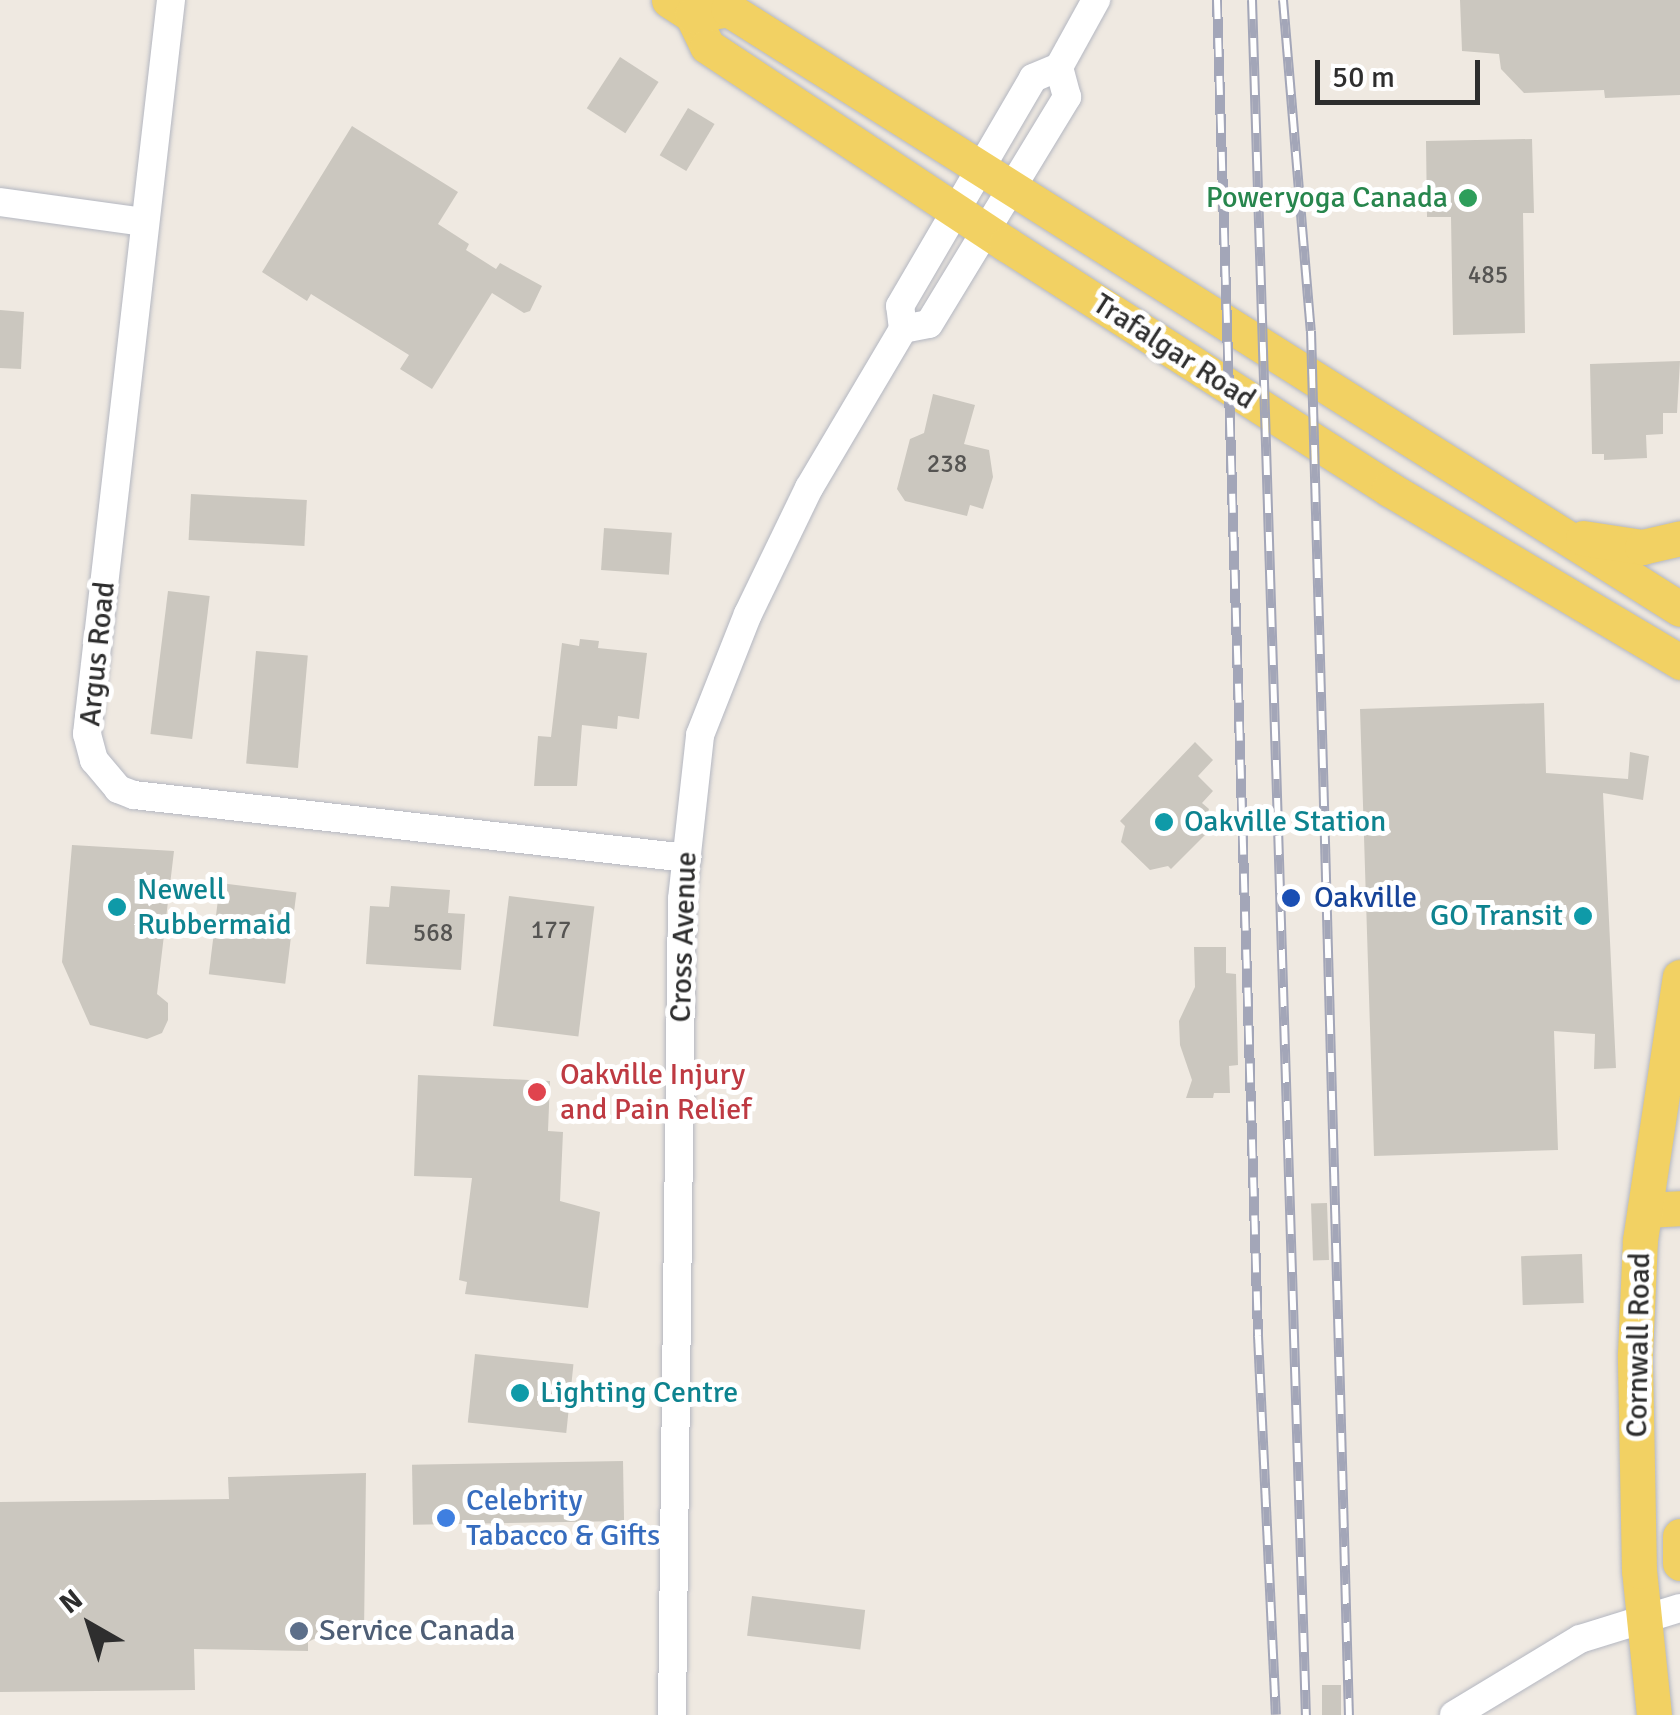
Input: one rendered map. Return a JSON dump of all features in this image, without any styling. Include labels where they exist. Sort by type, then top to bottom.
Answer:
[{"type":"main road","name":"Trafalgar Road","points":[[680,7],[728,9],[1680,610]]},
{"type":"main road","name":"Trafalgar Road","points":[[680,7],[707,46],[985,230],[1389,488],[1680,662]]},
{"type":"main road","points":[[1562,533],[1642,547],[1680,538]]},
{"type":"main road","name":"Cornwall Road","points":[[1654,1715],[1643,1618],[1636,1354],[1662,1209],[1680,976]]},
{"type":"main road","points":[[1680,1536],[1680,1563]]},
{"type":"street","name":"Argus Road","points":[[171,0],[88,734],[102,774],[118,789],[134,795],[687,858]]},
{"type":"street","points":[[1059,68],[1096,0]]},
{"type":"street","name":"Cross Avenue","points":[[672,1715],[681,989],[687,858],[700,735],[748,614],[809,488],[903,329],[900,306],[1033,78],[1059,68],[1067,97],[929,324],[903,329]]},
{"type":"street","points":[[0,202],[144,222]]},
{"type":"street","points":[[1454,1715],[1566,1646],[1680,1608]]},
{"type":"building","points":[[1460,0],[1680,0],[1680,95],[1605,98],[1604,90],[1524,93],[1501,69],[1499,54],[1462,51]]},
{"type":"building","points":[[620,57],[659,82],[625,133],[587,108]]},
{"type":"building","points":[[688,108],[715,124],[686,171],[660,155]]},
{"type":"building","points":[[352,126],[458,192],[438,224],[469,244],[466,250],[496,269],[500,263],[542,286],[530,311],[524,313],[492,293],[432,389],[400,369],[409,355],[311,294],[307,301],[262,272]]},
{"type":"building","points":[[1532,139],[1534,213],[1523,213],[1525,333],[1453,335],[1451,217],[1427,217],[1426,141]]},
{"type":"building","points":[[0,310],[24,312],[21,369],[0,368]]},
{"type":"building","points":[[1680,361],[1677,413],[1663,413],[1663,434],[1646,435],[1647,458],[1604,460],[1604,454],[1592,454],[1590,364]]},
{"type":"building","points":[[933,394],[975,405],[964,444],[989,450],[993,477],[983,509],[970,505],[967,516],[905,501],[897,489],[910,439],[924,433]]},
{"type":"building","points":[[191,494],[307,500],[304,546],[189,540]]},
{"type":"building","points":[[604,528],[672,533],[669,575],[601,570]]},
{"type":"building","points":[[168,591],[210,596],[192,739],[150,734]]},
{"type":"building","points":[[580,639],[599,641],[598,648],[647,653],[639,719],[618,716],[617,729],[582,725],[577,786],[534,786],[538,736],[551,737],[562,643],[579,646]]},
{"type":"building","points":[[256,651],[308,656],[298,768],[246,764]]},
{"type":"building","points":[[1544,703],[1546,773],[1628,779],[1630,752],[1649,756],[1643,800],[1603,793],[1616,1068],[1594,1069],[1595,1034],[1554,1031],[1558,1150],[1374,1156],[1360,709]]},
{"type":"building","name":"Oakville Station","points":[[1195,742],[1213,760],[1198,776],[1213,791],[1202,803],[1209,809],[1203,828],[1208,832],[1171,869],[1168,866],[1150,870],[1121,842],[1125,826],[1120,821]]},
{"type":"building","name":"Newell Rubbermaid","points":[[72,845],[174,851],[157,994],[168,1003],[168,1020],[162,1033],[147,1039],[90,1025],[62,962]]},
{"type":"building","points":[[220,883],[296,892],[285,984],[209,974]]},
{"type":"building","points":[[391,886],[450,890],[448,913],[465,914],[461,970],[366,964],[370,906],[389,907]]},
{"type":"building","points":[[509,896],[594,906],[578,1037],[493,1026]]},
{"type":"building","points":[[1194,947],[1226,947],[1226,973],[1236,974],[1238,1065],[1229,1066],[1230,1093],[1214,1093],[1213,1098],[1186,1098],[1192,1080],[1180,1045],[1179,1021],[1195,987]]},
{"type":"building","points":[[418,1075],[550,1081],[548,1131],[563,1132],[560,1201],[600,1212],[588,1308],[465,1294],[467,1282],[459,1280],[472,1178],[414,1176]]},
{"type":"building","points":[[1327,1203],[1329,1260],[1313,1261],[1311,1204]]},
{"type":"building","points":[[1582,1254],[1584,1303],[1523,1305],[1521,1256]]},
{"type":"building","name":"Lighting Centre","points":[[475,1354],[573,1364],[566,1433],[468,1423]]},
{"type":"building","points":[[623,1461],[624,1521],[413,1525],[412,1465]]},
{"type":"building","points":[[366,1473],[364,1634],[314,1639],[308,1642],[308,1651],[194,1649],[195,1690],[0,1692],[0,1502],[229,1499],[228,1477]]},
{"type":"building","points":[[752,1596],[865,1610],[860,1650],[747,1636]]},
{"type":"building","points":[[1322,1685],[1341,1685],[1341,1715],[1322,1715]]},
{"type":"railway","points":[[1217,0],[1258,1336],[1276,1715]]},
{"type":"railway","points":[[1252,0],[1306,1715]]},
{"type":"railway","points":[[1283,0],[1311,331],[1349,1715]]},
{"type":"place","name":"Poweryoga Canada","points":[[1468,198]]},
{"type":"place","name":"Oakville Station","points":[[1164,822]]},
{"type":"place","name":"Oakville","points":[[1291,898]]},
{"type":"place","name":"Newell Rubbermaid","points":[[117,907]]},
{"type":"place","name":"GO Transit","points":[[1583,916]]},
{"type":"place","name":"Oakville Injury and Pain Relief","points":[[537,1092]]},
{"type":"place","name":"Lighting Centre","points":[[520,1393]]},
{"type":"place","name":"Celebrity Tabacco & Gifts","points":[[446,1518]]},
{"type":"place","name":"Service Canada","points":[[299,1631]]}]
